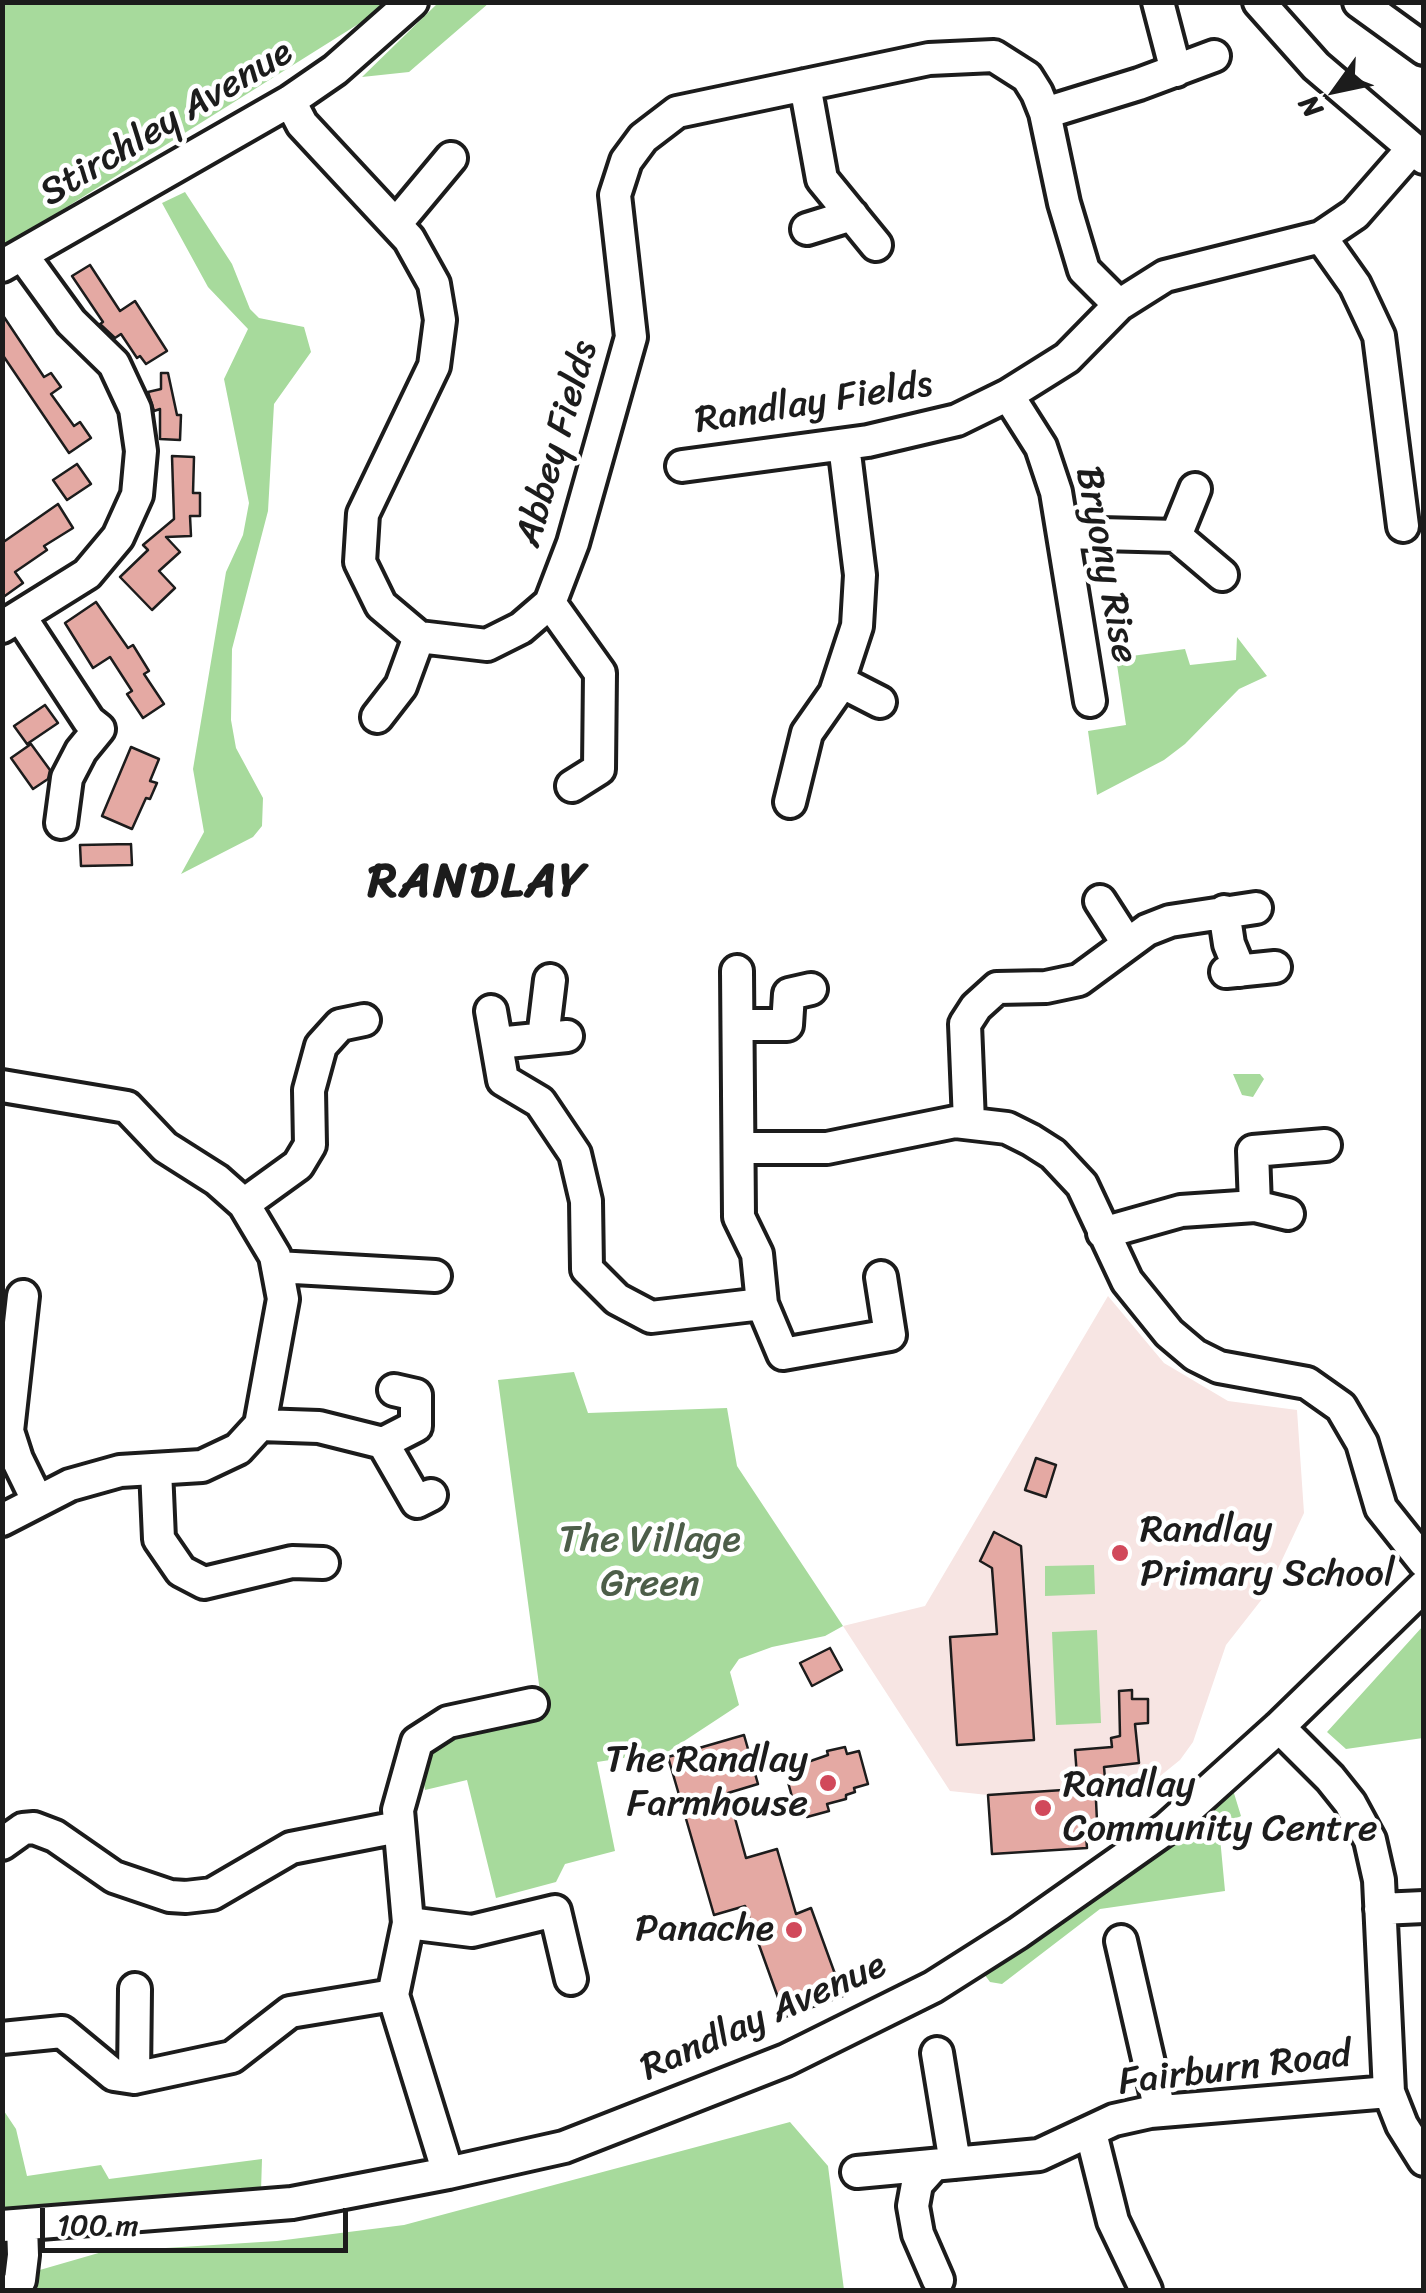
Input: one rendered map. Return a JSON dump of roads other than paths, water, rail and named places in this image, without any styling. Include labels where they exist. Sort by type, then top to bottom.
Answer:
[{"type":"street","name":"Stirchley Avenue","points":[[12,262],[290,101],[334,70],[412,2]]},
{"type":"street","points":[[1158,2],[1176,70]]},
{"type":"street","points":[[1260,2],[1316,66],[1417,154]]},
{"type":"street","points":[[1382,8],[1424,50]]},
{"type":"street","name":"Abbey Fields","points":[[420,637],[488,645],[521,628],[550,603],[573,543],[632,338],[614,195],[626,161],[643,138],[677,112],[929,58],[994,56],[1026,77],[1046,113],[1064,203],[1084,270],[1119,305]]},
{"type":"street","points":[[1046,113],[1214,56]]},
{"type":"street","points":[[804,85],[822,180],[876,244]]},
{"type":"street","points":[[290,101],[302,124],[396,224],[427,267],[440,320],[434,366],[362,514],[360,562],[381,605],[420,637],[401,686],[377,716]]},
{"type":"street","name":"Randlay Fields","points":[[682,466],[844,444],[958,420],[1068,358],[1119,305],[1165,276],[1320,236],[1355,214],[1417,154]]},
{"type":"street","points":[[396,224],[451,158]]},
{"type":"street","points":[[807,229],[852,215]]},
{"type":"street","points":[[1320,236],[1355,284],[1379,336],[1403,526]]},
{"type":"street","points":[[12,262],[114,364],[135,409],[141,451],[137,496],[118,537],[87,574],[11,622],[99,730],[81,751],[67,778],[61,823]]},
{"type":"street","name":"Bryony Rise","points":[[1008,395],[1041,447],[1056,492],[1090,701]]},
{"type":"street","points":[[790,802],[808,733],[835,693],[857,626],[860,574],[844,444]]},
{"type":"street","points":[[1176,536],[1195,489]]},
{"type":"street","points":[[1062,533],[1176,536],[1222,575]]},
{"type":"street","points":[[550,603],[600,673],[599,768],[572,786]]},
{"type":"street","points":[[839,681],[880,702]]},
{"type":"street","points":[[1100,901],[1128,942]]},
{"type":"street","points":[[969,1122],[965,1024],[976,1007],[998,988],[1046,987],[1079,980],[1128,942],[1170,921],[1256,908]]},
{"type":"street","points":[[1224,911],[1233,971],[1275,967]]},
{"type":"street","points":[[737,971],[739,1217],[757,1254],[762,1304],[782,1354],[890,1335],[881,1278]]},
{"type":"street","points":[[497,1043],[555,1037],[550,980]]},
{"type":"street","points":[[738,1025],[786,1024],[789,994],[811,988]]},
{"type":"street","points":[[492,1011],[503,1080],[540,1102],[575,1154],[586,1201],[587,1269],[617,1299],[651,1316],[762,1304]]},
{"type":"street","points":[[244,1204],[298,1165],[310,1145],[309,1090],[320,1046],[340,1025],[364,1020]]},
{"type":"street","points":[[2,1086],[127,1108],[165,1147],[217,1180],[244,1204],[275,1256],[283,1298],[260,1425],[238,1449],[202,1466],[120,1471],[70,1485],[2,1520]]},
{"type":"street","points":[[739,1148],[827,1148],[924,1126],[969,1122],[1007,1128],[1053,1154],[1082,1186],[1127,1281],[1148,1311],[1196,1354],[1219,1367],[1307,1383],[1341,1406],[1362,1443],[1380,1508],[1424,1562]]},
{"type":"street","points":[[1255,1206],[1253,1151],[1325,1144]]},
{"type":"street","points":[[1103,1234],[1181,1212],[1255,1206],[1288,1214]]},
{"type":"street","points":[[277,1267],[435,1276]]},
{"type":"street","points":[[23,1296],[8,1431],[37,1500]]},
{"type":"street","points":[[260,1425],[319,1427],[383,1443],[416,1426],[416,1396],[394,1390]]},
{"type":"street","points":[[383,1443],[418,1502],[431,1494]]},
{"type":"street","points":[[156,1469],[159,1539],[182,1571],[204,1583],[292,1562],[322,1562]]},
{"type":"street","name":"Randlay Avenue","points":[[12,2225],[292,2203],[448,2172],[564,2147],[786,2060],[933,1987],[1168,1828],[1424,1586]]},
{"type":"street","points":[[448,2172],[393,1996],[408,1924],[398,1827],[402,1792],[416,1742],[448,1722],[532,1704]]},
{"type":"street","points":[[1279,1727],[1330,1778],[1361,1822],[1375,1857],[1389,2092],[1402,2124],[1424,2160]]},
{"type":"street","points":[[2,1844],[23,1829],[34,1828],[55,1836],[114,1877],[170,1896],[186,1897],[212,1894],[291,1848],[398,1827]]},
{"type":"street","points":[[1380,1909],[1424,1907]]},
{"type":"street","points":[[408,1924],[472,1931],[555,1910],[571,1979]]},
{"type":"street","points":[[1120,1941],[1160,2111]]},
{"type":"street","points":[[134,2078],[135,1988]]},
{"type":"street","points":[[2,2038],[62,2032],[114,2075],[134,2078],[232,2057],[290,2012],[393,1996]]},
{"type":"street","points":[[937,2054],[945,2164],[917,2184],[913,2206],[918,2234],[938,2280]]},
{"type":"street","name":"Fairburn Road","points":[[857,2172],[1040,2155],[1114,2120],[1160,2111],[1389,2092]]},
{"type":"street","points":[[1091,2133],[1112,2221],[1146,2290]]},
{"type":"street","points":[[12,2225],[23,2255],[20,2280],[14,2290]]},
{"type":"place","name":"Randlay Primary School","points":[[1120,1553]]},
{"type":"place","name":"The Randlay Farmhouse","points":[[828,1783]]},
{"type":"place","name":"Randlay Community Centre","points":[[1043,1808]]},
{"type":"place","name":"Panache","points":[[794,1930]]},
{"type":"district","name":"RANDLAY","points":[[478,884]]},
{"type":"park label","name":"The Village Green","points":[[650,1563]]}]
